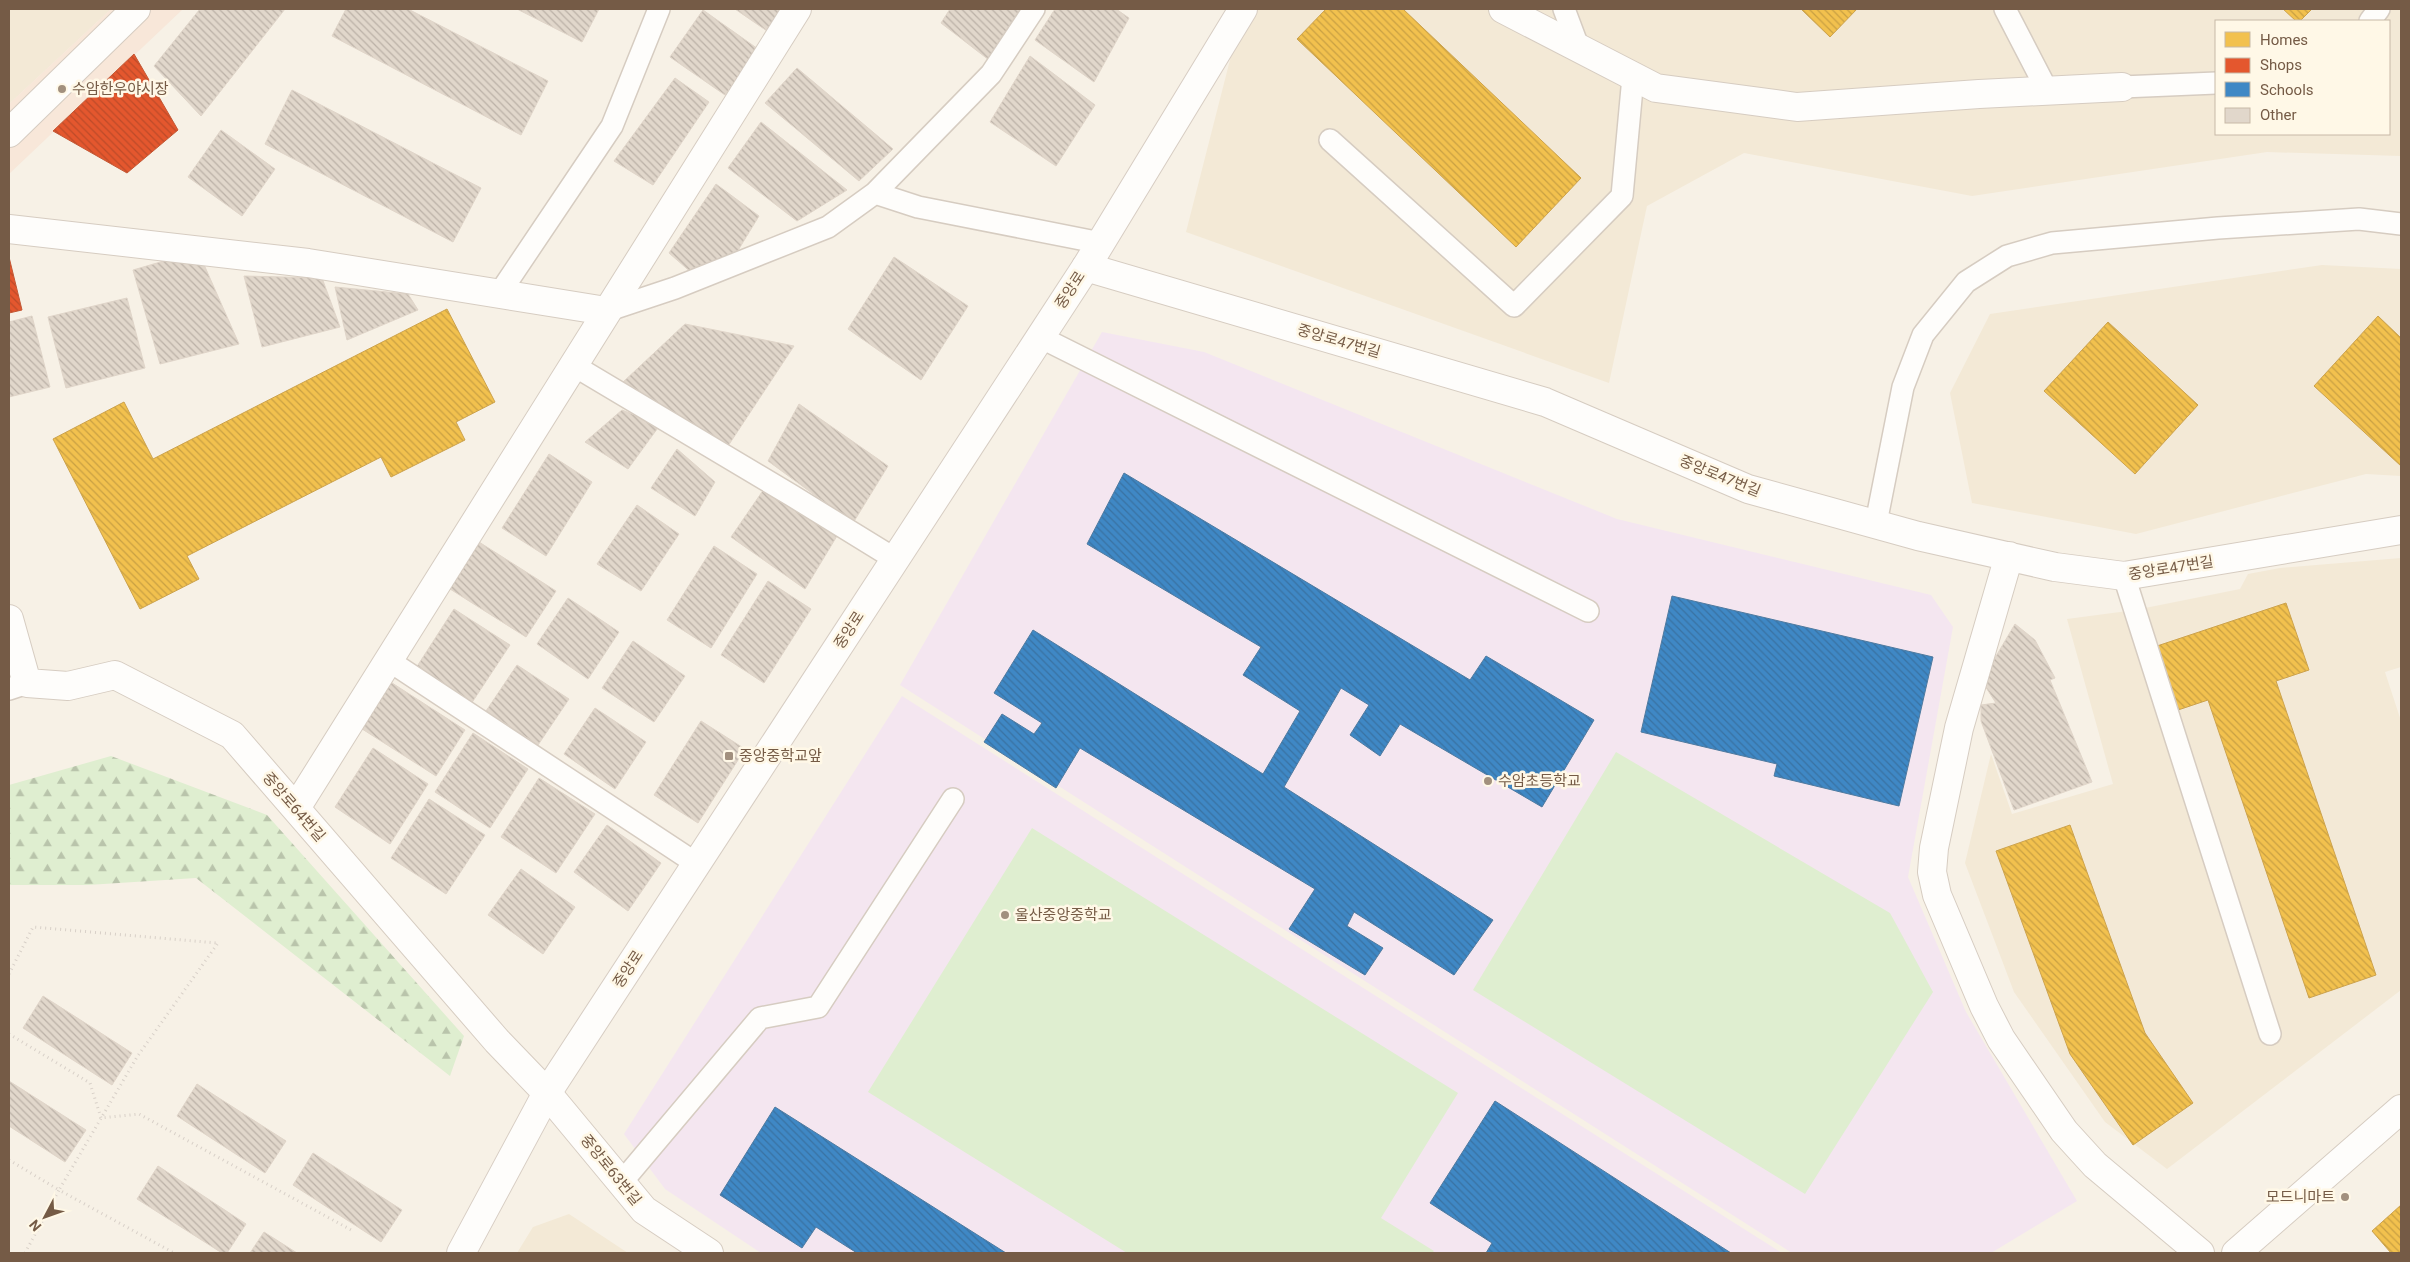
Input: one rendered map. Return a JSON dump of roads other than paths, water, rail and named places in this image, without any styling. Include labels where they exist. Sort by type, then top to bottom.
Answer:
[{"type":"street","points":[[9,134],[136,9]]},
{"type":"street","points":[[296,808],[572,365],[797,9]]},
{"type":"street","points":[[1502,9],[1656,88],[1797,107],[2047,90],[2122,87]]},
{"type":"street","name":"중앙로","points":[[461,1253],[547,1093],[1101,243],[1239,10]]},
{"type":"street","points":[[9,230],[308,263],[606,311]]},
{"type":"street","name":"중앙로47번길","points":[[1086,266],[1545,402],[1748,489],[1918,536],[2055,567],[2124,576],[2401,530]]},
{"type":"street","points":[[2009,556],[1957,737],[1934,848],[1932,872],[1938,895],[1984,1006],[2001,1039],[2064,1131],[2095,1165],[2200,1253]]},
{"type":"street","name":"중앙로64번길","points":[[9,619],[18,686],[68,686],[115,676],[232,735],[498,1041],[547,1093]]},
{"type":"street","name":"중앙로63번길","points":[[547,1093],[644,1210],[709,1253]]},
{"type":"street","points":[[2236,1253],[2401,1109]]},
{"type":"lane","points":[[499,294],[612,126],[659,9]]},
{"type":"lane","points":[[606,311],[675,288],[828,227],[875,194],[991,74],[1034,9]]},
{"type":"lane","points":[[1564,9],[1579,49]]},
{"type":"lane","points":[[2005,9],[2047,90]]},
{"type":"lane","points":[[2371,20],[2379,9]]},
{"type":"lane","points":[[1330,140],[1514,306],[1622,196],[1633,77]]},
{"type":"lane","points":[[2122,87],[2215,83]]},
{"type":"lane","points":[[875,194],[918,208],[1101,243]]},
{"type":"lane","points":[[1876,523],[1903,387],[1923,335],[1966,282],[2007,256],[2052,243],[2218,228],[2359,219],[2401,224]]},
{"type":"lane","points":[[1040,337],[1588,611]]},
{"type":"lane","points":[[572,365],[895,559]]},
{"type":"lane","points":[[2124,576],[2270,1034]]},
{"type":"lane","points":[[388,660],[697,864]]},
{"type":"lane","points":[[621,1183],[760,1018],[818,1007],[953,799]]},
{"type":"place","name":"수암한우야시장","points":[[62,89]]},
{"type":"place","name":"중앙중학교앞","points":[[729,756]]},
{"type":"place","name":"수암초등학교","points":[[1488,781]]},
{"type":"place","name":"울산중앙중학교","points":[[1005,915]]},
{"type":"place","name":"모드니마트","points":[[2345,1197]]}]
